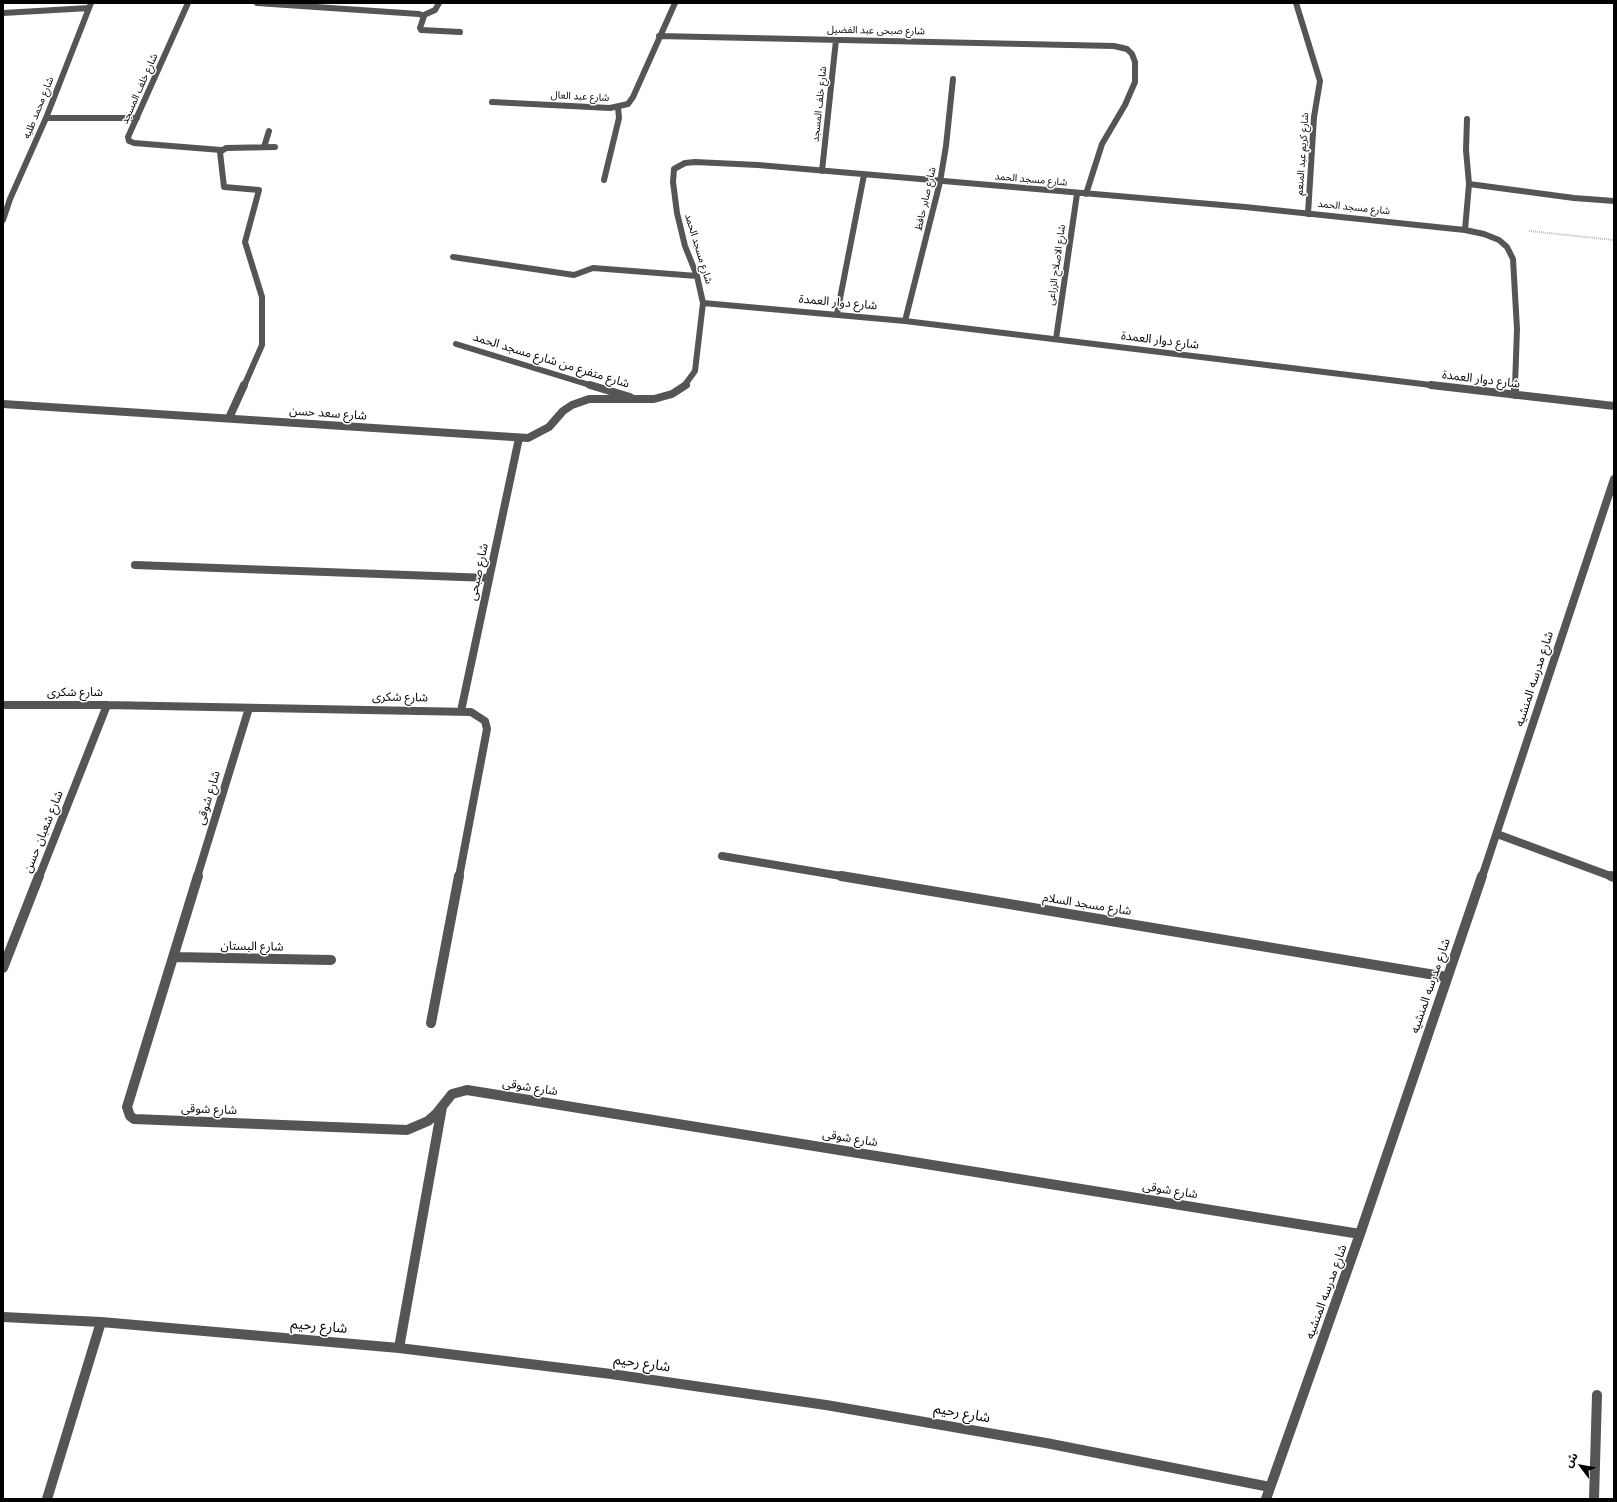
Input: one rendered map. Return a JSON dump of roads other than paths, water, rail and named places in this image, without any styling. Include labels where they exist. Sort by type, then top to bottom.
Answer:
[{"type":"street","name":"شارع خلف المسجد","points":[[188,3],[128,137],[129,141],[134,143],[221,150]]},
{"type":"street","points":[[257,3],[376,10],[380,12],[424,15],[437,8],[439,3]]},
{"type":"street","points":[[618,107],[631,101],[675,3]]},
{"type":"street","name":"شارع كريم عبد المنعم","points":[[1296,3],[1320,81],[1314,116],[1308,214]]},
{"type":"street","points":[[3,13],[90,6]]},
{"type":"street","name":"شارع محمد طلبه","points":[[3,220],[10,199],[46,118],[90,6]]},
{"type":"street","points":[[424,15],[420,28],[421,30],[460,32]]},
{"type":"street","name":"شارع صبحى عبد الفضيل","points":[[659,36],[1093,45],[1114,46],[1127,49],[1132,54],[1135,62],[1135,82],[1125,105],[1102,144],[1086,194]]},
{"type":"street","name":"شارع خلف المسجد","points":[[822,171],[836,40]]},
{"type":"street","name":"شارع صابر حافظ","points":[[905,320],[940,182],[946,146],[953,79]]},
{"type":"street","name":"شارع عبد العال","points":[[492,102],[618,107],[619,118],[604,180]]},
{"type":"street","points":[[46,118],[136,118]]},
{"type":"street","points":[[1465,230],[1469,184],[1466,150],[1467,119]]},
{"type":"street","points":[[264,147],[269,130]]},
{"type":"street","points":[[229,418],[262,345],[262,297],[245,242],[259,190],[224,187],[220,153],[221,150],[226,148],[275,147]]},
{"type":"street","name":"شارع مسجد الحمد","points":[[639,400],[654,399],[672,394],[686,384],[695,371],[702,303],[697,276],[685,246],[677,213],[673,182],[673,172],[678,165],[694,162],[822,171],[1086,194],[1465,230],[1498,240],[1507,247],[1513,259],[1517,329],[1515,395]]},
{"type":"street","points":[[837,314],[864,175]]},
{"type":"street","points":[[1469,184],[1574,198],[1614,201]]},
{"type":"street","name":"شارع الاصلاح الزراعى","points":[[1056,339],[1077,194]]},
{"type":"street","points":[[453,257],[574,275],[593,268],[697,276]]},
{"type":"street","name":"شارع دوار العمدة","points":[[702,303],[905,320],[1614,406]]},
{"type":"street","name":"شارع متفرع من شارع مسجد الحمد","points":[[456,344],[639,400]]},
{"type":"street","name":"شارع سعد حسن","points":[[3,404],[528,438],[549,427],[563,411],[572,404],[589,400],[639,400]]},
{"type":"street","name":"شارع صبحى","points":[[461,711],[519,438]]},
{"type":"street","name":"شارع مدرسه المنشيه","points":[[1266,1499],[1360,1234],[1497,834],[1582,570],[1614,479]]},
{"type":"street","points":[[135,564],[489,578]]},
{"type":"street","name":"شارع شكرى","points":[[3,705],[107,705],[461,711],[471,712],[479,716],[485,721],[487,729],[431,1024]]},
{"type":"street","name":"شارع شعبان حسن","points":[[3,968],[107,705]]},
{"type":"street","name":"شارع شوقى","points":[[249,708],[128,1107],[130,1116],[134,1119],[408,1130],[428,1121],[452,1094],[468,1090],[1360,1234]]},
{"type":"street","points":[[1497,834],[1614,877]]},
{"type":"street","name":"شارع مسجد السلام","points":[[722,856],[1447,977]]},
{"type":"street","name":"شارع البستان","points":[[174,957],[331,960]]},
{"type":"street","points":[[399,1348],[442,1106]]},
{"type":"street","name":"شارع رحيم","points":[[3,1317],[101,1322],[399,1348],[611,1374],[826,1405],[1046,1443],[1270,1487]]},
{"type":"street","points":[[47,1499],[101,1322]]},
{"type":"street","points":[[1594,1499],[1597,1395]]}]
